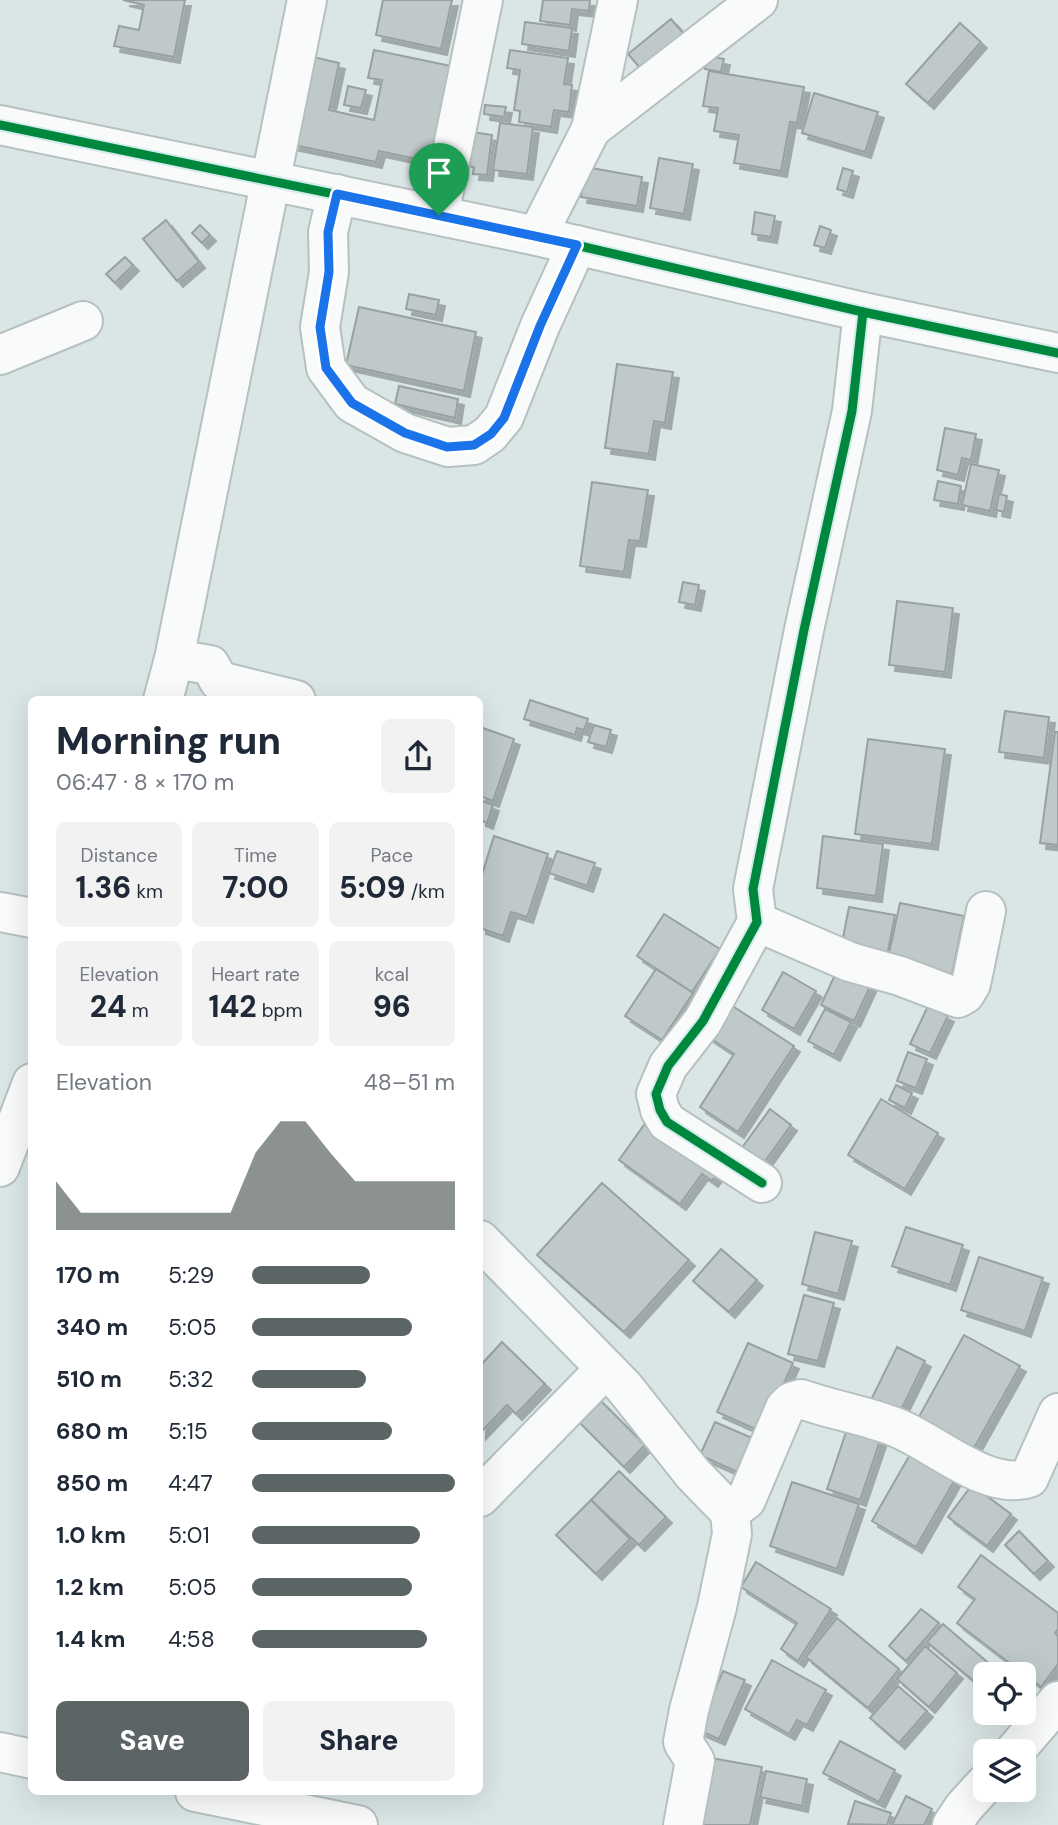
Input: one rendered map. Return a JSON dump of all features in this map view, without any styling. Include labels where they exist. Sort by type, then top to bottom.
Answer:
[{"type":"street","points":[[164,696],[174,659],[307,0]]},
{"type":"street","points":[[439,215],[483,0]]},
{"type":"street","points":[[537,236],[591,129],[618,0]]},
{"type":"street","points":[[591,129],[758,0]]},
{"type":"street","points":[[0,125],[537,236],[863,312],[1058,353]]},
{"type":"street","points":[[337,194],[328,232],[329,272],[320,327],[326,368],[352,403],[405,433],[447,447],[474,445],[491,434],[504,418],[540,326],[577,245]]},
{"type":"street","points":[[762,1183],[667,1122],[660,1110],[656,1094],[668,1066],[703,1021],[757,922],[753,889],[804,630],[852,411],[863,312]]},
{"type":"street","points":[[0,355],[83,321]]},
{"type":"street","points":[[174,659],[210,665],[219,681],[280,696]]},
{"type":"street","points":[[757,922],[850,961],[958,998],[965,994],[971,984],[986,911]]},
{"type":"street","points":[[0,912],[28,917]]},
{"type":"street","points":[[0,1167],[28,1094]]},
{"type":"street","points":[[483,1243],[624,1387],[693,1474],[730,1512],[732,1534],[683,1742],[695,1761],[683,1825]]},
{"type":"street","points":[[483,1494],[605,1369]]},
{"type":"street","points":[[730,1512],[746,1500],[785,1408],[791,1402],[801,1399],[898,1428],[986,1475],[1017,1482],[1028,1478],[1058,1413]]},
{"type":"street","points":[[1025,1739],[1058,1701]]},
{"type":"street","points":[[0,1752],[28,1758]]},
{"type":"street","points":[[225,1795],[314,1804],[358,1825]]},
{"type":"street","points":[[953,1825],[973,1797]]},
{"type":"building","points":[[123,0],[185,0],[174,57],[114,46],[119,26],[139,30],[144,5]]},
{"type":"building","points":[[383,0],[452,0],[441,49],[376,35]]},
{"type":"building","points":[[543,0],[590,0],[589,11],[572,9],[570,25],[540,21]]},
{"type":"building","points":[[671,19],[684,34],[641,69],[628,54]]},
{"type":"building","points":[[525,22],[572,28],[569,51],[522,44]]},
{"type":"building","points":[[960,23],[981,42],[928,103],[906,84]]},
{"type":"building","points":[[374,50],[451,66],[430,162],[379,151],[376,162],[289,144],[309,56],[339,63],[329,110],[374,120],[382,80],[368,78]]},
{"type":"building","points":[[510,50],[568,58],[564,84],[572,85],[569,112],[554,110],[551,127],[519,122],[520,111],[514,110],[520,70],[507,68]]},
{"type":"building","points":[[708,56],[724,59],[721,72],[705,69]]},
{"type":"building","points":[[709,71],[804,87],[797,123],[790,122],[781,171],[734,163],[739,135],[714,131],[718,108],[703,106]]},
{"type":"building","points":[[348,86],[366,90],[361,108],[344,105]]},
{"type":"building","points":[[814,93],[878,112],[865,152],[802,133]]},
{"type":"building","points":[[485,105],[506,107],[504,117],[484,114]]},
{"type":"building","points":[[500,123],[533,127],[527,174],[493,170]]},
{"type":"building","points":[[472,132],[492,135],[487,175],[473,174],[474,167],[467,166]]},
{"type":"building","points":[[659,158],[693,164],[684,214],[650,208]]},
{"type":"building","points":[[586,167],[642,177],[637,206],[581,197]]},
{"type":"building","points":[[843,168],[853,171],[847,192],[837,189]]},
{"type":"building","points":[[755,212],[775,216],[771,237],[752,234]]},
{"type":"building","points":[[166,220],[199,262],[177,281],[143,239]]},
{"type":"building","points":[[200,225],[210,235],[202,243],[192,233]]},
{"type":"building","points":[[820,226],[831,230],[825,248],[814,245]]},
{"type":"building","points":[[125,257],[133,265],[115,283],[106,274]]},
{"type":"building","points":[[409,294],[439,300],[436,315],[406,309]]},
{"type":"building","points":[[359,307],[476,332],[464,391],[346,365]]},
{"type":"building","points":[[617,364],[673,372],[665,423],[654,421],[649,454],[605,448]]},
{"type":"building","points":[[399,386],[458,399],[455,418],[395,404]]},
{"type":"building","points":[[945,428],[976,434],[971,460],[962,458],[958,475],[937,470]]},
{"type":"building","points":[[971,464],[999,470],[990,511],[962,505]]},
{"type":"building","points":[[938,481],[961,486],[958,504],[934,500]]},
{"type":"building","points":[[592,482],[648,490],[640,541],[629,540],[624,572],[580,566]]},
{"type":"building","points":[[999,494],[1007,496],[1004,512],[996,510]]},
{"type":"building","points":[[683,582],[699,585],[695,605],[679,602]]},
{"type":"building","points":[[897,601],[953,608],[945,672],[889,665]]},
{"type":"building","points":[[530,700],[588,719],[584,730],[577,728],[575,735],[524,719]]},
{"type":"building","points":[[1005,711],[1049,717],[1044,758],[999,752]]},
{"type":"building","points":[[594,725],[611,730],[606,747],[588,742]]},
{"type":"building","points":[[483,728],[514,739],[493,801],[483,797]]},
{"type":"building","points":[[1055,732],[1058,732],[1058,845],[1040,843]]},
{"type":"building","points":[[868,739],[945,749],[932,844],[855,834]]},
{"type":"building","points":[[483,801],[493,805],[487,823],[483,821]]},
{"type":"building","points":[[494,836],[548,854],[527,917],[511,912],[503,936],[483,929],[483,871]]},
{"type":"building","points":[[823,836],[883,844],[876,896],[817,888]]},
{"type":"building","points":[[557,851],[595,863],[587,886],[549,873]]},
{"type":"building","points":[[900,903],[964,916],[951,980],[886,967]]},
{"type":"building","points":[[849,907],[895,915],[887,956],[841,948]]},
{"type":"building","points":[[664,914],[720,949],[692,992],[637,956]]},
{"type":"building","points":[[839,966],[872,982],[854,1021],[821,1005]]},
{"type":"building","points":[[656,969],[693,993],[662,1040],[625,1016]]},
{"type":"building","points":[[783,972],[816,991],[794,1029],[762,1010]]},
{"type":"building","points":[[728,1003],[794,1046],[738,1132],[700,1107],[734,1054],[707,1036]]},
{"type":"building","points":[[928,1006],[948,1016],[930,1053],[910,1044]]},
{"type":"building","points":[[825,1009],[851,1022],[834,1055],[808,1041]]},
{"type":"building","points":[[908,1052],[927,1059],[916,1088],[897,1081]]},
{"type":"building","points":[[896,1085],[912,1093],[905,1108],[889,1100]]},
{"type":"building","points":[[881,1099],[938,1133],[905,1189],[848,1155]]},
{"type":"building","points":[[770,1109],[791,1125],[763,1164],[741,1149]]},
{"type":"building","points":[[649,1118],[721,1169],[712,1181],[702,1174],[680,1204],[619,1160]]},
{"type":"building","points":[[602,1183],[689,1260],[624,1332],[537,1255]]},
{"type":"building","points":[[906,1227],[963,1245],[950,1285],[892,1266]]},
{"type":"building","points":[[815,1232],[852,1241],[838,1294],[802,1284]]},
{"type":"building","points":[[721,1249],[757,1280],[729,1312],[693,1281]]},
{"type":"building","points":[[979,1257],[1043,1278],[1025,1331],[961,1310]]},
{"type":"building","points":[[804,1295],[834,1303],[818,1361],[788,1354]]},
{"type":"building","points":[[964,1335],[1020,1366],[970,1455],[915,1424]]},
{"type":"building","points":[[502,1342],[545,1384],[516,1414],[507,1405],[483,1430],[483,1363]]},
{"type":"building","points":[[748,1343],[793,1363],[762,1432],[717,1412]]},
{"type":"building","points":[[897,1347],[925,1361],[895,1422],[867,1408]]},
{"type":"building","points":[[601,1401],[645,1445],[624,1467],[580,1423]]},
{"type":"building","points":[[851,1417],[884,1429],[860,1500],[827,1489]]},
{"type":"building","points":[[715,1422],[759,1441],[744,1475],[700,1455]]},
{"type":"building","points":[[916,1444],[961,1469],[916,1547],[872,1521]]},
{"type":"building","points":[[619,1471],[666,1517],[639,1545],[591,1500]]},
{"type":"building","points":[[792,1482],[859,1504],[837,1569],[770,1546]]},
{"type":"building","points":[[972,1485],[1011,1514],[987,1546],[948,1517]]},
{"type":"building","points":[[591,1500],[630,1539],[596,1574],[556,1535]]},
{"type":"building","points":[[1019,1531],[1048,1561],[1034,1574],[1005,1545]]},
{"type":"building","points":[[981,1555],[1058,1613],[1058,1629],[1055,1633],[1058,1636],[1058,1664],[1041,1687],[1036,1683],[1036,1662],[1008,1662],[957,1623],[975,1599],[958,1587]]},
{"type":"building","points":[[756,1562],[831,1609],[798,1661],[781,1649],[797,1623],[741,1587]]},
{"type":"building","points":[[921,1609],[939,1623],[906,1661],[889,1646]]},
{"type":"building","points":[[837,1618],[899,1669],[868,1708],[806,1657]]},
{"type":"building","points":[[943,1624],[987,1662],[973,1662],[973,1680],[927,1642]]},
{"type":"building","points":[[925,1646],[957,1673],[929,1707],[897,1679]]},
{"type":"building","points":[[772,1660],[826,1690],[807,1725],[797,1720],[789,1734],[745,1709]]},
{"type":"building","points":[[723,1671],[745,1680],[719,1739],[698,1730]]},
{"type":"building","points":[[898,1686],[927,1711],[899,1743],[870,1718]]},
{"type":"building","points":[[840,1741],[895,1770],[879,1802],[823,1773]]},
{"type":"building","points":[[711,1758],[762,1767],[750,1825],[698,1825]]},
{"type":"building","points":[[766,1771],[807,1779],[802,1806],[760,1797]]},
{"type":"building","points":[[906,1796],[932,1809],[924,1825],[892,1825]]},
{"type":"building","points":[[855,1801],[891,1813],[887,1825],[848,1824]]},
{"type":"cycle path","points":[[0,125],[537,236],[863,312],[1058,353]]},
{"type":"cycle path","points":[[762,1183],[667,1122],[660,1110],[656,1094],[668,1066],[703,1021],[757,922],[753,889],[804,630],[852,411],[863,312]]},
{"type":"route","points":[[337,194],[439,215],[577,245],[540,326],[504,418],[491,434],[474,445],[447,447],[405,433],[352,403],[326,368],[320,327],[329,272],[328,232],[337,194]]}]
